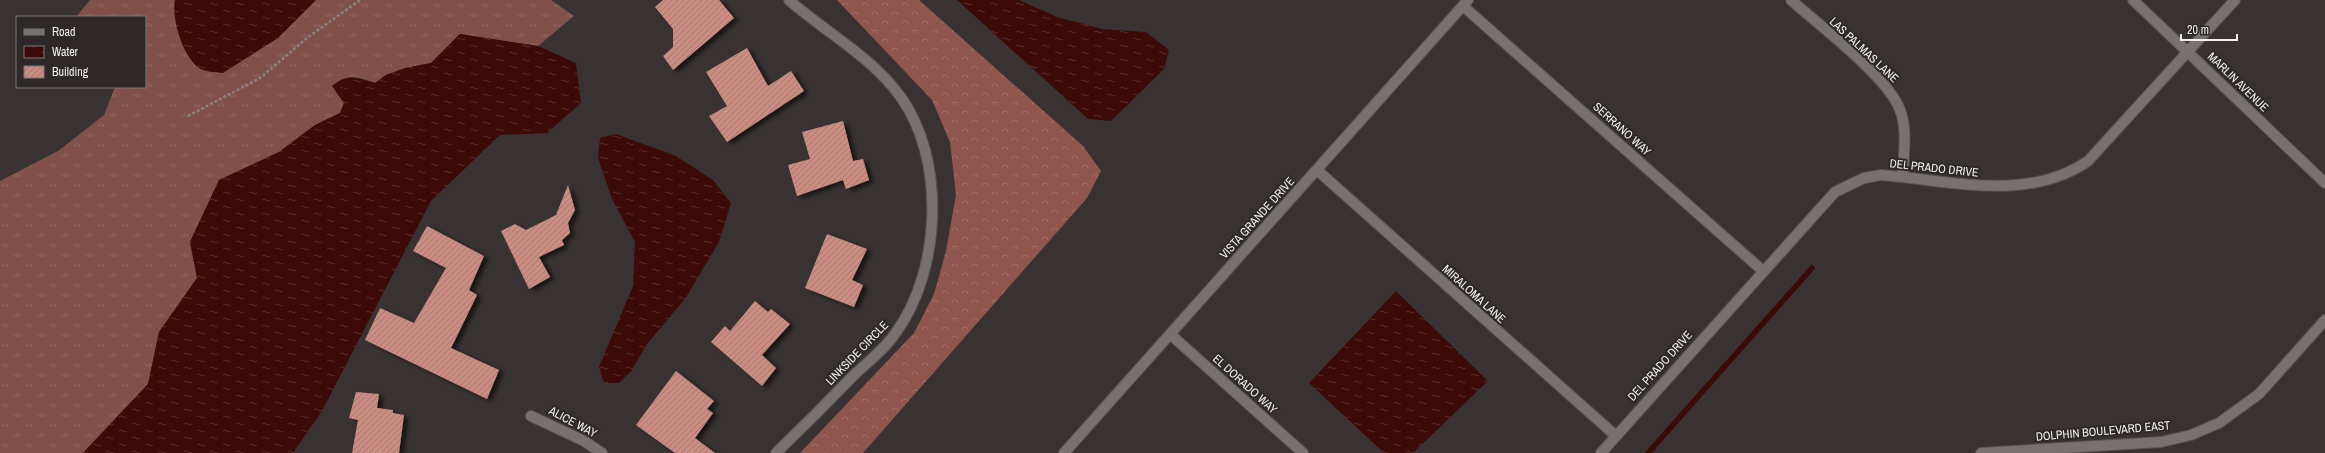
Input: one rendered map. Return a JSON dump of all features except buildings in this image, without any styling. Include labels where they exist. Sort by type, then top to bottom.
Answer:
[{"type":"street","name":"LINKSIDE CIRCLE","points":[[776,453],[882,350],[898,330],[914,300],[926,260],[933,218],[928,163],[917,129],[901,97],[856,52],[810,18],[789,0]]},
{"type":"street","name":"LAS PALMAS LANE","points":[[1791,0],[1881,80],[1895,98],[1901,111],[1904,130],[1903,177]]},
{"type":"street","name":"MARLIN AVENUE","points":[[2133,0],[2325,183]]},
{"type":"street","name":"DEL PRADO DRIVE","points":[[1600,453],[1835,192],[1864,178],[1881,175],[1966,185],[1991,186],[2025,183],[2058,176],[2076,170],[2088,161],[2236,0]]},
{"type":"street","name":"VISTA GRANDE DRIVE","points":[[1064,453],[1466,3]]},
{"type":"street","name":"SERRANO WAY","points":[[1466,3],[1763,271]]},
{"type":"street","name":"MIRALOMA LANE","points":[[1317,170],[1616,436]]},
{"type":"street","name":"DOLPHIN BOULEVARD EAST","points":[[1981,453],[2161,442],[2191,435],[2219,423],[2259,394],[2325,320]]},
{"type":"street","name":"EL DORADO WAY","points":[[1170,334],[1303,453]]},
{"type":"street","name":"ALICE WAY","points":[[531,416],[584,441],[602,453]]},
{"type":"path","points":[[188,116],[260,78],[307,38],[360,0]]},
{"type":"green space","points":[[90,0],[551,0],[574,16],[538,46],[460,34],[431,63],[405,68],[386,75],[375,83],[353,77],[343,79],[332,86],[344,103],[340,113],[315,125],[279,152],[219,180],[190,242],[197,278],[159,332],[148,384],[83,453],[0,453],[0,181],[58,151],[104,115],[115,88],[146,88],[146,16],[77,16]]},
{"type":"green space","points":[[837,0],[919,0],[1083,146],[1101,171],[1087,198],[863,453],[800,453],[914,333],[934,294],[946,251],[956,195],[950,142],[932,100]]},
{"type":"water","points":[[175,0],[316,0],[278,38],[223,73],[201,69],[193,63],[183,46],[177,27],[174,8]]},
{"type":"water","points":[[957,0],[1019,0],[1057,17],[1103,29],[1146,32],[1169,50],[1164,69],[1111,121],[1088,119]]},
{"type":"water","points":[[460,34],[538,46],[576,63],[581,103],[547,133],[500,135],[431,201],[322,411],[293,453],[83,453],[148,384],[159,332],[197,278],[190,242],[219,180],[279,152],[315,125],[340,113],[344,103],[332,86],[338,82],[343,79],[353,78],[375,83],[386,75],[405,68],[431,63]]},
{"type":"water","points":[[616,134],[676,156],[713,180],[731,203],[719,242],[685,299],[647,344],[632,370],[619,383],[604,383],[599,367],[633,286],[635,242],[612,199],[598,158],[600,138]]},
{"type":"water","points":[[1396,291],[1488,381],[1413,453],[1384,453],[1309,383]]},
{"type":"waterway","points":[[1648,453],[1812,268]]}]
